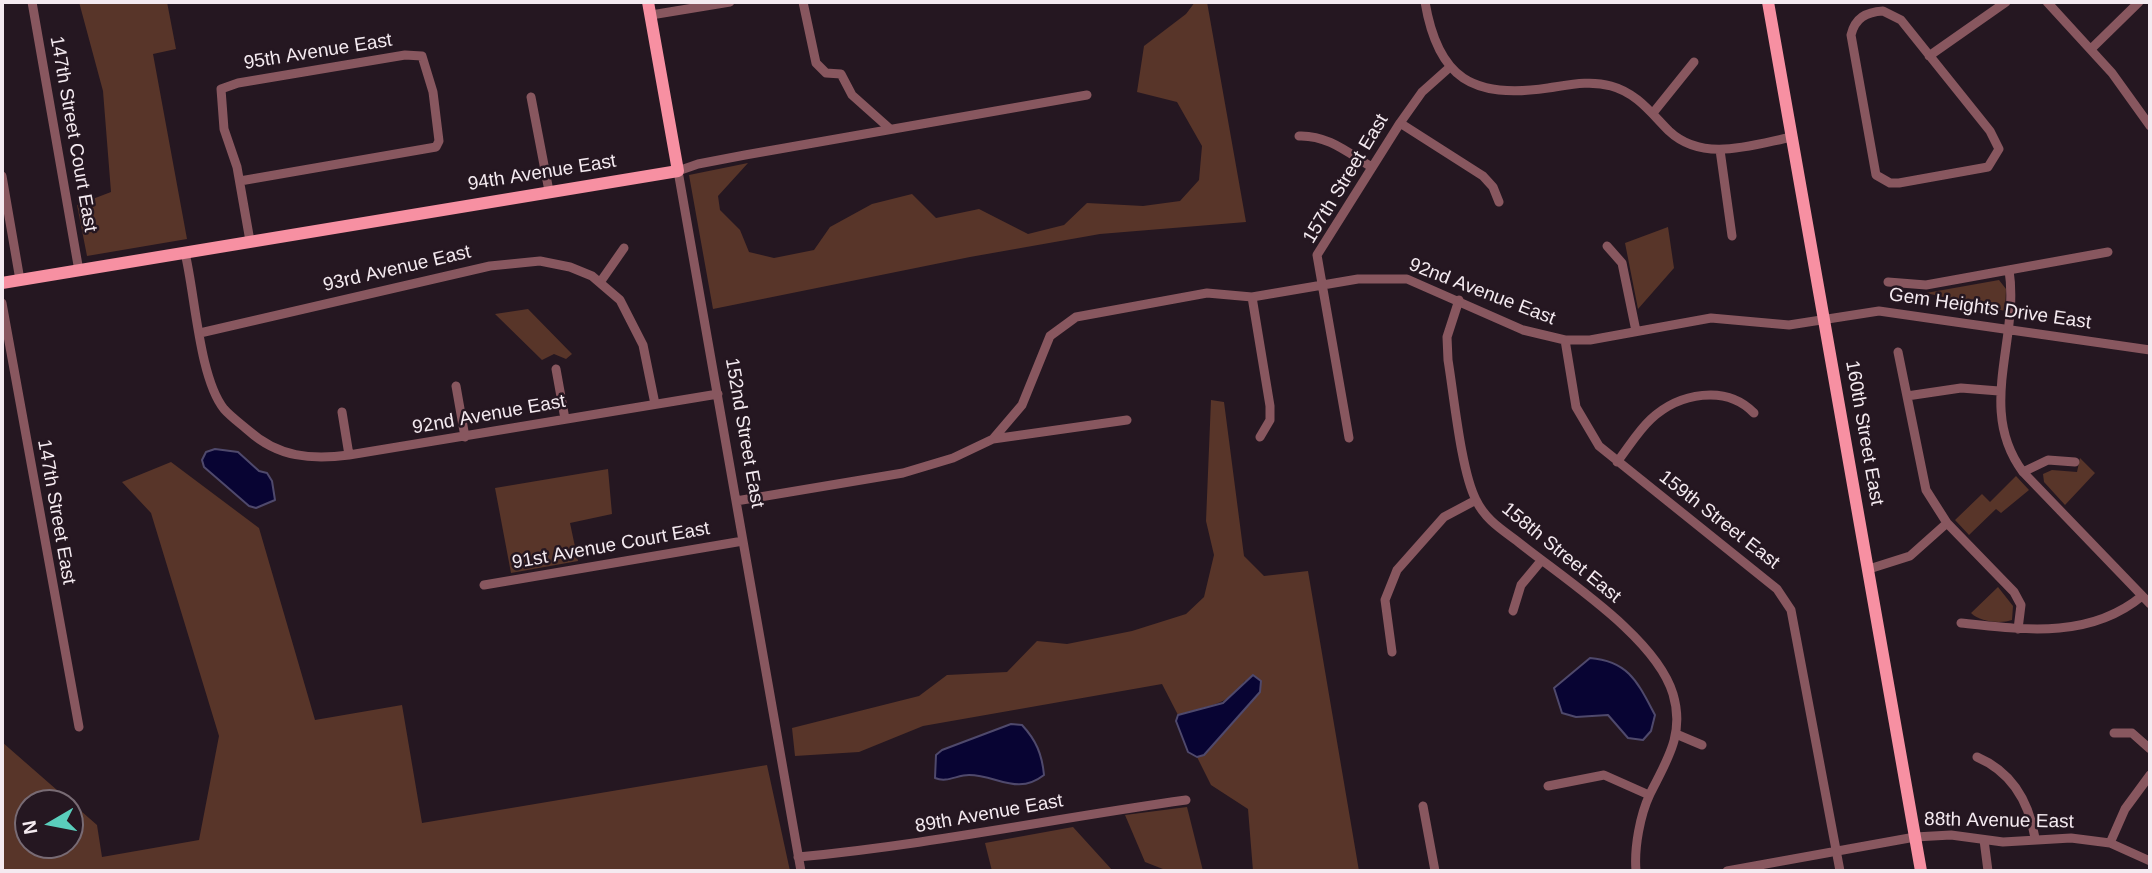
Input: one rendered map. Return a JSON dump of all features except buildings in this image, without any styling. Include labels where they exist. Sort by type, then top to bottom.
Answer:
[{"type":"main road","name":"152nd Street East","points":[[648,2],[678,172]]},
{"type":"main road","name":"160th Street East","points":[[1768,2],[1921,871]]},
{"type":"main road","name":"94th Avenue East","points":[[2,283],[549,191],[678,172]]},
{"type":"street","name":"147th Street Court East","points":[[32,2],[79,271]]},
{"type":"street","points":[[651,15],[730,2]]},
{"type":"street","points":[[803,2],[816,63],[826,73],[841,74],[852,94],[889,128]]},
{"type":"street","points":[[1425,2],[1430,29],[1440,54],[1450,67],[1474,85],[1490,91],[1511,92],[1597,83],[1611,86],[1634,96],[1679,139],[1700,148],[1720,150],[1792,137]]},
{"type":"street","points":[[1929,56],[2006,2]]},
{"type":"street","points":[[2047,2],[2091,49],[2150,126]]},
{"type":"street","points":[[2091,49],[2139,2]]},
{"type":"street","points":[[1875,11],[1888,12],[1901,20],[1929,56],[1997,142],[1994,163],[1980,170],[1899,183],[1879,179],[1871,160],[1851,35],[1853,25],[1861,17],[1875,11]]},
{"type":"street","name":"95th Avenue East","points":[[422,56],[433,92],[439,141],[436,147],[240,181],[224,129],[221,89],[380,59],[422,56]]},
{"type":"street","points":[[1653,113],[1694,62]]},
{"type":"street","name":"157th Street East","points":[[1349,438],[1321,285],[1319,249],[1370,166],[1422,92],[1450,67]]},
{"type":"street","name":"94th Avenue East","points":[[678,172],[698,164],[889,128],[1087,95]]},
{"type":"street","points":[[531,97],[549,191]]},
{"type":"street","points":[[1400,123],[1483,176],[1493,187],[1499,202]]},
{"type":"street","points":[[1299,136],[1318,137],[1331,142],[1370,166]]},
{"type":"street","points":[[1720,150],[1732,236]]},
{"type":"street","name":"152nd Street East","points":[[678,172],[801,871]]},
{"type":"street","points":[[2,176],[20,280]]},
{"type":"street","points":[[240,181],[250,241]]},
{"type":"street","points":[[1607,246],[1622,263],[1636,331]]},
{"type":"street","points":[[624,248],[601,281],[620,300],[639,334],[655,404]]},
{"type":"street","points":[[1888,282],[1926,285],[2108,252]]},
{"type":"street","points":[[185,253],[200,333]]},
{"type":"street","name":"93rd Avenue East","points":[[200,333],[490,266],[540,261],[570,267],[601,281]]},
{"type":"street","points":[[2009,270],[2013,300],[1999,391],[2004,436],[2023,472],[2150,604]]},
{"type":"street","name":"92nd Avenue East","points":[[993,439],[1022,405],[1050,336],[1076,317],[1207,293],[1252,297],[1358,279],[1393,278],[1421,284],[1531,333],[1565,340],[1590,340],[1711,318],[1789,325],[1824,320]]},
{"type":"street","points":[[1252,297],[1270,406],[1270,420],[1260,437]]},
{"type":"street","name":"158th Street East","points":[[1459,300],[1447,337],[1447,352],[1476,500],[1493,523],[1647,647],[1673,694],[1676,734],[1673,753],[1649,795],[1637,845],[1636,871]]},
{"type":"street","name":"147th Street East","points":[[2,303],[79,727]]},
{"type":"street","name":"Gem Heights Drive East","points":[[1824,320],[1879,311],[2150,350]]},
{"type":"street","name":"92nd Avenue East","points":[[200,333],[208,376],[223,409],[265,446],[317,459],[718,394]]},
{"type":"street","name":"159th Street East","points":[[1565,340],[1576,407],[1590,434],[1617,462],[1777,589],[1791,610],[1840,871]]},
{"type":"street","points":[[1898,352],[1922,479],[1947,523],[2014,592],[2021,605],[2018,629]]},
{"type":"street","points":[[556,369],[565,419]]},
{"type":"street","points":[[456,386],[465,437]]},
{"type":"street","points":[[1907,396],[1961,388],[1999,391]]},
{"type":"street","points":[[1617,462],[1650,421],[1668,407],[1686,399],[1704,395],[1730,397],[1744,402],[1754,413]]},
{"type":"street","points":[[342,412],[349,455]]},
{"type":"street","points":[[736,501],[903,473],[953,458],[993,439],[1127,420]]},
{"type":"street","points":[[2023,472],[2044,461],[2075,462]]},
{"type":"street","points":[[1392,652],[1385,600],[1397,570],[1444,517],[1476,500]]},
{"type":"street","points":[[1869,569],[1910,556],[1947,523]]},
{"type":"street","name":"91st Avenue Court East","points":[[484,585],[743,541]]},
{"type":"street","points":[[1513,611],[1521,585],[1541,561]]},
{"type":"street","points":[[1961,623],[2041,631],[2096,622],[2118,614],[2142,596]]},
{"type":"street","points":[[2114,733],[2132,733],[2150,749]]},
{"type":"street","points":[[1676,734],[1702,745]]},
{"type":"street","points":[[1977,757],[1991,763],[2010,780],[2023,799],[2035,838]]},
{"type":"street","points":[[1548,786],[1604,775],[1649,795]]},
{"type":"street","points":[[2150,775],[2125,809],[2110,843],[2150,861]]},
{"type":"street","name":"89th Avenue East","points":[[798,858],[923,844],[1079,815],[1186,800]]},
{"type":"street","points":[[1423,806],[1435,871]]},
{"type":"street","name":"88th Avenue East","points":[[1727,871],[1915,837],[1951,835],[1984,840],[2035,838],[2110,843]]},
{"type":"street","points":[[1984,840],[1988,871]]},
{"type":"shaded area","points":[[79,2],[167,2],[176,49],[153,54],[187,239],[87,256],[77,205],[111,192],[103,91]]},
{"type":"shaded area","points":[[1195,2],[1207,2],[1246,222],[1100,234],[970,257],[713,309],[689,175],[748,163],[718,196],[720,210],[740,230],[749,252],[774,258],[814,250],[830,227],[872,204],[912,194],[936,218],[979,209],[1028,234],[1064,225],[1087,203],[1143,206],[1180,201],[1199,180],[1202,146],[1177,102],[1137,92],[1144,46],[1186,14]]},
{"type":"shaded area","points":[[1668,227],[1674,268],[1638,309],[1625,243]]},
{"type":"shaded area","points":[[1999,280],[2006,289],[2005,311],[1926,293]]},
{"type":"shaded area","points":[[528,309],[572,354],[566,359],[554,354],[542,360],[495,314]]},
{"type":"shaded area","points":[[1211,400],[1224,402],[1244,556],[1264,576],[1308,571],[1359,871],[1253,871],[1248,809],[1211,785],[1197,757],[1204,755],[1230,722],[1245,680],[1239,689],[1224,700],[1178,715],[1162,684],[923,726],[859,752],[795,756],[792,728],[919,696],[947,675],[1007,672],[1037,641],[1067,644],[1132,631],[1186,614],[1204,597],[1214,555],[1206,521]]},
{"type":"shaded area","points":[[215,449],[238,452],[259,471],[267,473],[272,481],[275,500],[256,508],[249,506],[204,467],[202,460],[206,452]]},
{"type":"shaded area","points":[[2080,458],[2095,473],[2065,505],[2044,482],[2043,474],[2052,470],[2077,472]]},
{"type":"shaded area","points":[[171,462],[259,528],[315,720],[402,705],[422,823],[767,765],[790,871],[2,871],[2,742],[56,789],[14,789],[14,859],[84,859],[84,814],[97,825],[102,857],[199,840],[219,736],[151,513],[122,482]]},
{"type":"shaded area","points":[[608,469],[612,514],[570,523],[578,561],[511,573],[495,488]]},
{"type":"shaded area","points":[[2016,476],[2029,490],[2001,513],[1996,509],[1969,535],[1955,520],[1982,494],[1990,502]]},
{"type":"shaded area","points":[[1998,587],[2013,606],[2012,620],[1991,621],[1971,613]]},
{"type":"shaded area","points":[[1590,658],[1603,660],[1623,669],[1643,693],[1655,715],[1651,731],[1643,740],[1628,738],[1608,715],[1576,717],[1562,713],[1554,688]]},
{"type":"shaded area","points":[[1253,675],[1261,681],[1260,692],[1204,755],[1197,757],[1188,752],[1176,721],[1178,715],[1223,703]]},
{"type":"shaded area","points":[[1011,724],[1022,725],[1035,742],[1044,775],[1025,784],[969,775],[944,780],[935,778],[936,755],[942,750]]},
{"type":"shaded area","points":[[1187,807],[1203,871],[1168,871],[1145,862],[1125,815]]},
{"type":"shaded area","points":[[1073,827],[1113,871],[992,871],[985,843]]}]
